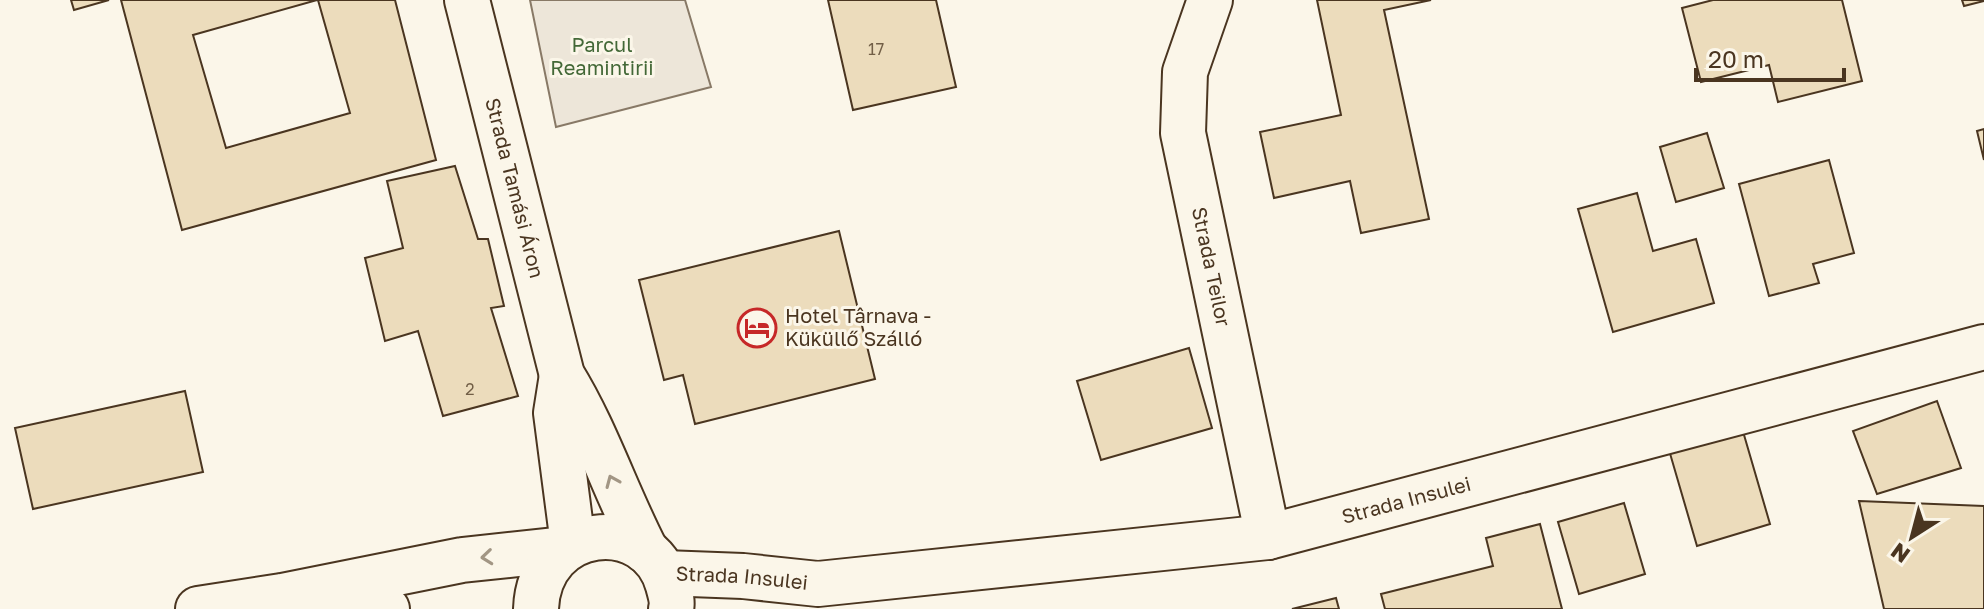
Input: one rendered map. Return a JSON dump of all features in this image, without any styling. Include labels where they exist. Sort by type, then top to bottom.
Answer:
[{"type":"main road","name":"Strada Tamási Áron","points":[[467,0],[562,375],[581,405],[625,511],[660,578]]},
{"type":"main road","name":"Strada Teilor","points":[[1210,0],[1185,72],[1183,133],[1268,537]]},
{"type":"main road","name":"Strada Insulei","points":[[282,596],[462,560],[568,546],[597,536],[623,540],[660,578],[743,576],[818,584],[1268,537],[1984,347]]},
{"type":"main road","name":"Strada Tamási Áron","points":[[562,375],[556,413],[568,546]]},
{"type":"main road","points":[[536,609],[537,589],[547,567],[568,546]]},
{"type":"main road","name":"Strada Insulei","points":[[757,609],[818,584]]},
{"type":"main road","points":[[198,609],[282,596],[387,609]]},
{"type":"green space","name":"Parcul Reamintirii","points":[[530,0],[685,0],[711,87],[556,127]]},
{"type":"building","points":[[71,0],[109,0],[74,10]]},
{"type":"building","points":[[121,0],[317,0],[193,35],[226,148],[350,113],[318,0],[395,0],[436,160],[182,230]]},
{"type":"building","points":[[828,0],[936,0],[956,87],[853,110]]},
{"type":"building","points":[[1317,0],[1431,0],[1384,10],[1429,219],[1361,233],[1350,181],[1274,198],[1260,132],[1341,115]]},
{"type":"building","points":[[1713,0],[1842,0],[1862,81],[1778,102],[1769,65],[1701,82],[1682,8]]},
{"type":"building","points":[[1962,0],[1984,0],[1984,1],[1964,6]]},
{"type":"building","points":[[1984,129],[1984,160],[1977,131]]},
{"type":"building","points":[[1707,133],[1724,188],[1676,202],[1660,147]]},
{"type":"building","points":[[1829,160],[1854,253],[1813,264],[1819,283],[1769,296],[1739,184]]},
{"type":"building","points":[[455,166],[478,239],[488,239],[504,306],[491,308],[518,396],[443,416],[418,331],[385,341],[365,258],[403,248],[387,181]]},
{"type":"building","points":[[1637,193],[1653,251],[1696,239],[1714,303],[1613,332],[1578,209]]},
{"type":"building","name":"Hotel Târnava - Küküllő Szálló","points":[[839,231],[875,379],[695,424],[683,375],[664,380],[639,280]]},
{"type":"building","points":[[1189,348],[1212,428],[1101,460],[1077,381]]},
{"type":"building","points":[[185,391],[203,472],[33,509],[15,428]]},
{"type":"building","points":[[1937,401],[1961,468],[1877,494],[1853,431]]},
{"type":"building","points":[[1742,428],[1770,524],[1697,546],[1669,450]]},
{"type":"building","points":[[1859,501],[1984,506],[1984,609],[1884,609]]},
{"type":"building","points":[[1624,503],[1645,574],[1579,594],[1558,522]]},
{"type":"building","points":[[1540,524],[1562,609],[1385,609],[1381,594],[1493,566],[1486,538]]},
{"type":"building","points":[[1336,598],[1339,609],[1292,609]]},
{"type":"place","name":"Hotel Târnava - Küküllő Szálló","points":[[757,328]]}]
